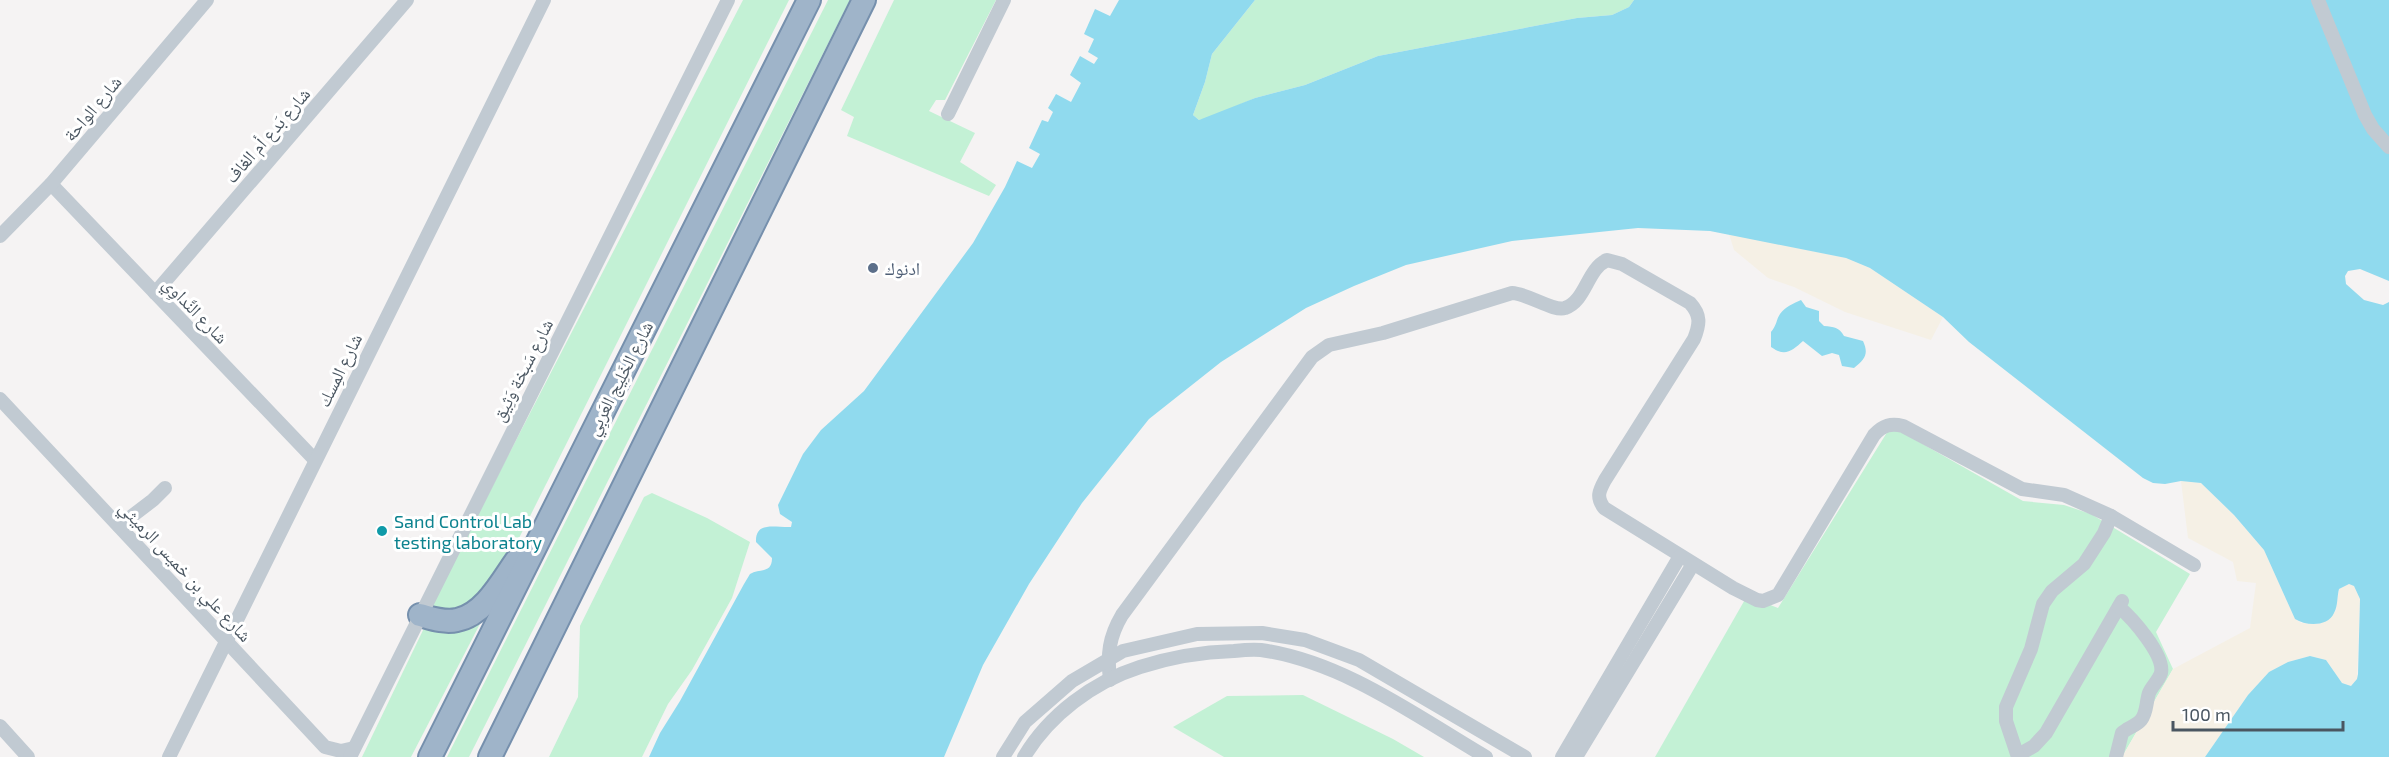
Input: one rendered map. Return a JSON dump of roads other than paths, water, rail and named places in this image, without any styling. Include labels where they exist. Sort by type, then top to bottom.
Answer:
[{"type":"highway","name":"شارع الخَلِيج العَربِي","points":[[430,757],[808,0]]},
{"type":"highway","points":[[490,757],[864,0]]},
{"type":"highway","points":[[420,615],[438,620],[457,620],[480,608],[551,513]]},
{"type":"street","name":"شارع الواحة","points":[[0,236],[51,184],[207,0]]},
{"type":"street","name":"شارع بَدع أم الغاف","points":[[156,293],[407,0]]},
{"type":"street","name":"شارع المِسك","points":[[169,757],[228,642],[315,460],[544,0]]},
{"type":"street","name":"شارع سَبخة وَثِيق","points":[[352,752],[728,0]]},
{"type":"street","points":[[948,114],[1004,0]]},
{"type":"street","points":[[2318,0],[2365,115],[2373,129],[2389,147]]},
{"type":"street","name":"شارع النَّداوِي","points":[[51,184],[315,460]]},
{"type":"street","points":[[1110,680],[1107,658],[1109,643],[1122,615],[1312,357],[1329,345],[1383,333],[1512,293],[1522,294],[1552,307],[1564,309],[1575,302],[1594,270],[1607,260],[1622,264],[1690,303],[1700,319],[1694,339],[1598,494],[1599,501],[1604,508],[1680,556],[1756,600],[1774,598],[1874,435],[1891,424],[1903,426],[2022,489],[2064,495],[2111,516],[2194,565]]},
{"type":"street","name":"شارع علي بن خميس الرميثي","points":[[0,399],[325,747],[352,752]]},
{"type":"street","points":[[119,526],[165,488]]},
{"type":"street","points":[[2111,516],[2104,533],[2084,564],[2052,591],[2043,604],[2031,649],[2006,707],[2006,722],[2018,756],[2034,746],[2046,733],[2120,604],[2158,657],[2161,668],[2158,679],[2150,692],[2145,714],[2138,723],[2122,733],[2116,757]]},
{"type":"street","points":[[1562,757],[1680,556]]},
{"type":"street","points":[[1576,757],[1693,564]]},
{"type":"street","points":[[1003,757],[1025,722],[1072,681],[1107,658],[1123,651],[1197,634],[1262,633],[1305,640],[1359,660],[1525,757]]},
{"type":"street","points":[[1024,757],[1036,736],[1076,699],[1110,680],[1166,658],[1208,652],[1259,650],[1303,660],[1350,678],[1486,757]]},
{"type":"street","points":[[0,726],[28,757]]},
{"type":"water","points":[[1119,0],[1255,0],[1212,54],[1193,115],[1199,120],[1255,98],[1305,85],[1378,56],[1577,18],[1612,15],[1629,7],[1634,0],[2389,0],[2389,281],[2360,269],[2348,271],[2345,276],[2346,284],[2364,300],[2383,305],[2389,302],[2389,757],[2205,757],[2248,695],[2269,672],[2288,662],[2310,656],[2326,660],[2342,683],[2351,686],[2358,674],[2360,599],[2354,586],[2349,584],[2339,589],[2335,610],[2327,621],[2311,624],[2295,619],[2264,550],[2234,515],[2201,483],[2181,481],[2165,484],[2153,483],[2143,478],[1969,342],[1943,317],[1870,268],[1846,258],[1710,231],[1638,228],[1512,241],[1406,265],[1306,308],[1221,362],[1149,419],[1082,503],[1029,584],[983,665],[944,757],[649,757],[660,733],[750,574],[768,569],[770,566],[772,558],[756,542],[759,531],[768,527],[791,527],[792,522],[780,514],[778,505],[803,454],[821,430],[864,391],[973,243],[1017,161],[1032,168],[1040,154],[1029,148],[1042,120],[1048,122],[1053,112],[1048,108],[1056,94],[1071,102],[1081,83],[1070,75],[1080,56],[1094,64],[1098,58],[1088,52],[1094,39],[1084,34],[1095,9],[1110,16]]},
{"type":"water","points":[[1801,300],[1806,307],[1819,311],[1819,321],[1824,326],[1836,328],[1844,336],[1863,341],[1866,349],[1861,362],[1854,368],[1842,366],[1839,355],[1832,353],[1822,356],[1803,341],[1788,352],[1780,352],[1771,347],[1771,332],[1780,314],[1787,307]]},
{"type":"place","name":"ادنوك","points":[[873,268]]},
{"type":"place","name":"Sand Control Lab testing laboratory","points":[[382,531]]}]
